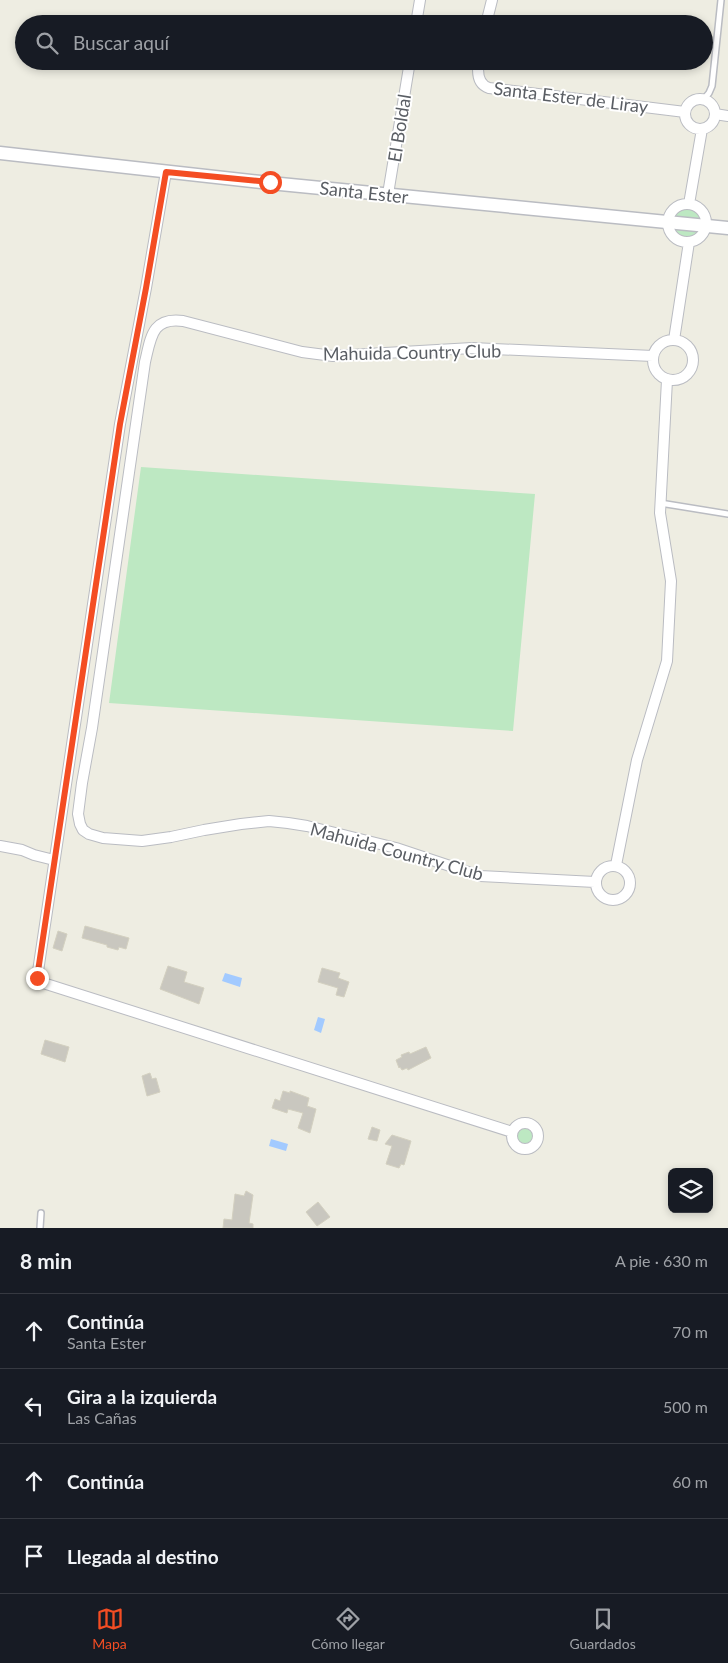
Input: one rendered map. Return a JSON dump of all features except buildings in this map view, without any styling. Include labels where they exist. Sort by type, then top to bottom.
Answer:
[{"type":"street","points":[[418,15],[420,0]]},
{"type":"street","points":[[488,15],[492,0]]},
{"type":"street","name":"El Boldal","points":[[388,194],[409,70]]},
{"type":"street","name":"Santa Ester de Liray","points":[[478,70],[480,81],[489,88],[685,112]]},
{"type":"street","points":[[694,100],[704,100],[712,105],[715,114],[712,122],[706,128],[697,129],[689,125],[685,112],[694,100]]},
{"type":"street","points":[[715,114],[728,116]]},
{"type":"street","points":[[689,204],[702,129]]},
{"type":"street","name":"Santa Ester","points":[[0,153],[166,172],[728,228]]},
{"type":"street","points":[[166,172],[120,424],[37,978],[40,982],[512,1132]]},
{"type":"street","points":[[689,204],[700,209],[706,220],[706,226],[700,237],[689,242],[677,239],[669,229],[668,222],[669,216],[677,207],[689,204]]},
{"type":"street","points":[[674,340],[689,242]]},
{"type":"street","name":"Mahuida Country Club","points":[[595,882],[480,876],[396,848],[307,826],[269,821],[142,840],[103,838],[83,830],[78,820],[82,783],[92,728],[145,362],[149,342],[161,323],[174,320],[302,352],[333,356],[472,348],[653,356]]},
{"type":"street","points":[[668,340],[674,340],[680,341],[690,349],[692,367],[680,379],[668,380],[654,368],[653,356],[658,346],[668,340]]},
{"type":"street","points":[[616,866],[637,760],[667,661],[671,581],[660,503],[668,380]]},
{"type":"street","points":[[0,846],[22,850],[34,856],[54,860]]},
{"type":"street","points":[[0,852],[27,857],[34,856]]},
{"type":"street","points":[[606,866],[616,866],[622,868],[627,873],[630,886],[623,897],[610,900],[598,893],[595,882],[600,871],[606,866]]},
{"type":"lane","points":[[704,100],[712,86],[721,0]]},
{"type":"lane","points":[[660,503],[728,514]]},
{"type":"lane","points":[[40,1228],[41,1212]]},
{"type":"green space","points":[[687,207],[698,212],[703,223],[698,234],[687,239],[676,234],[671,223],[676,212]]},
{"type":"green space","points":[[141,467],[535,494],[513,731],[109,703]]},
{"type":"green space","points":[[525,1126],[532,1129],[535,1136],[532,1143],[525,1146],[518,1143],[515,1136],[518,1129]]},
{"type":"water","points":[[225,973],[242,978],[240,987],[222,981]]},
{"type":"water","points":[[318,1017],[325,1019],[321,1033],[314,1030]]},
{"type":"water","points":[[271,1139],[288,1144],[286,1151],[269,1146]]},
{"type":"route","points":[[37,978],[120,424],[166,172],[270,182]]}]
